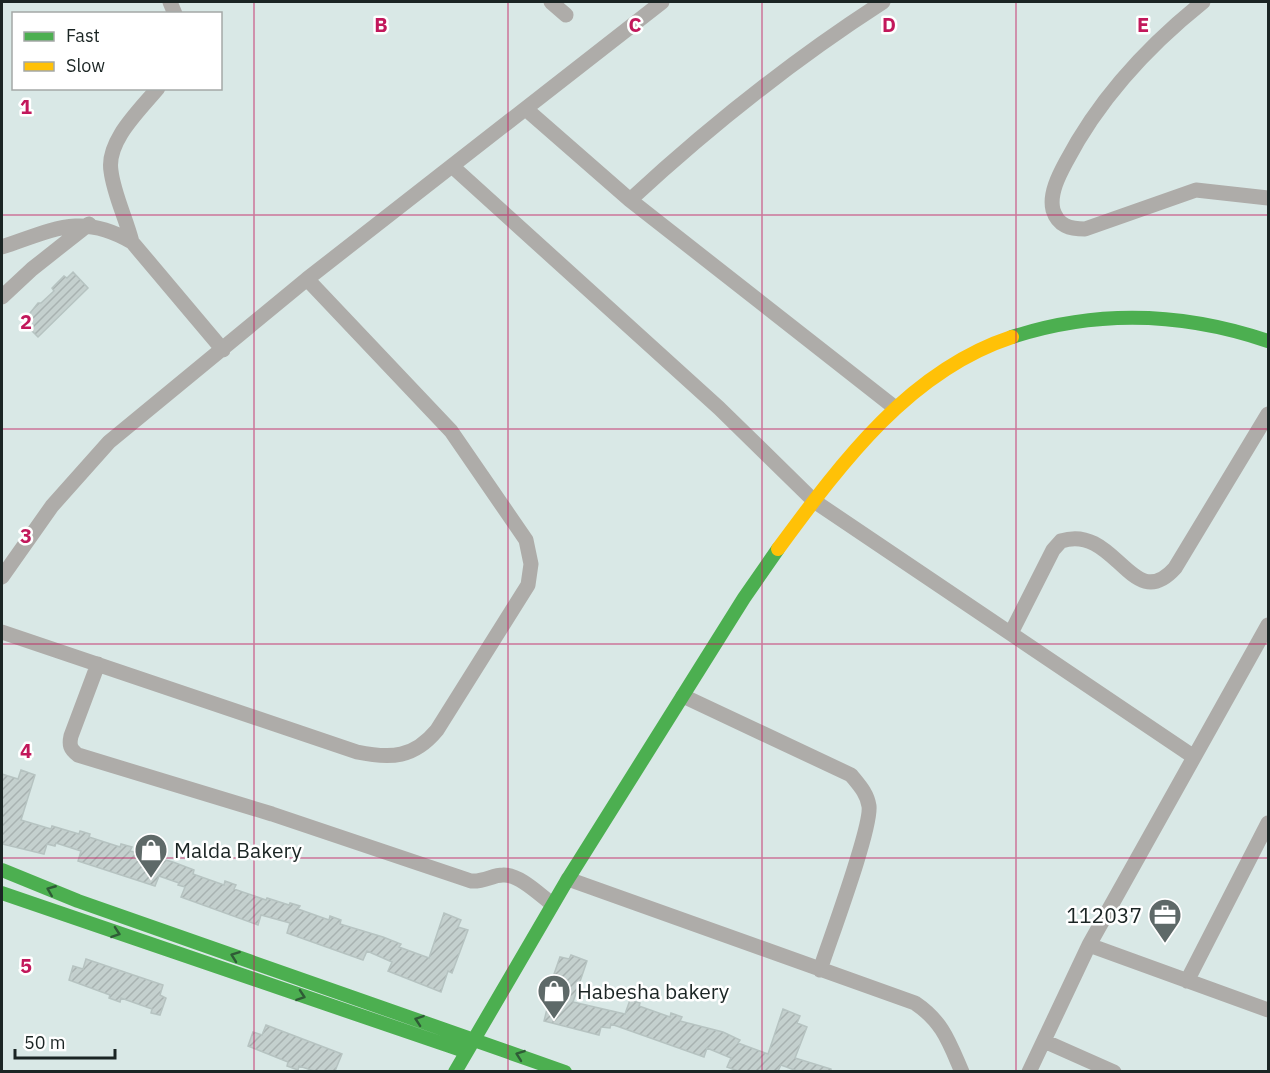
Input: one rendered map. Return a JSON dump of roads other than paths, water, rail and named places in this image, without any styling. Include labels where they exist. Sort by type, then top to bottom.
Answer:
[{"type":"street","points":[[551,2],[566,15]]},
{"type":"street","points":[[2,577],[52,506],[109,442],[307,279],[527,110],[662,2]]},
{"type":"street","points":[[630,200],[742,101],[838,31],[883,2]]},
{"type":"street","points":[[1203,2],[1173,26],[1144,56],[1109,95],[1081,133],[1055,188],[1051,203],[1055,215],[1062,224],[1073,230],[1085,229],[1196,190],[1269,198]]},
{"type":"street","points":[[132,242],[110,171],[111,153],[121,135],[156,90]]},
{"type":"street","points":[[527,110],[630,200],[894,407]]},
{"type":"street","points":[[453,167],[719,408],[814,501],[1194,757]]},
{"type":"street","points":[[2,297],[32,269],[88,224]]},
{"type":"street","points":[[2,247],[62,227],[88,224],[112,230],[132,242],[223,350]]},
{"type":"street","points":[[2,632],[357,752],[383,757],[406,754],[425,744],[437,730],[528,585],[531,564],[526,540],[452,432],[307,279]]},
{"type":"street","points":[[455,1071],[520,956],[754,583],[814,501],[894,407],[963,357],[1058,323],[1103,316],[1154,317],[1203,322],[1269,340]]},
{"type":"street","points":[[1011,633],[1053,550],[1061,541],[1082,538],[1101,546],[1139,580],[1149,584],[1166,578],[1175,568],[1269,414]]},
{"type":"street","points":[[1029,1071],[1089,945],[1269,625]]},
{"type":"street","points":[[98,664],[69,744],[72,751],[78,755],[272,814],[471,881],[484,882],[503,875],[512,876],[552,904]]},
{"type":"street","points":[[683,696],[850,776],[865,792],[870,809],[820,970]]},
{"type":"street","points":[[1187,981],[1269,823]]},
{"type":"street","points":[[2,870],[78,901],[565,1071]]},
{"type":"street","points":[[568,879],[915,1003],[933,1014],[944,1031],[962,1071]]},
{"type":"street","points":[[2,894],[521,1071]]},
{"type":"street","points":[[1089,945],[1269,1010]]},
{"type":"street","points":[[1044,1041],[1114,1071]]},
{"type":"place","name":"Malda Bakery","points":[[151,879]]},
{"type":"place","name":"112037","points":[[1165,944]]},
{"type":"place","name":"Habesha bakery","points":[[554,1020]]}]
